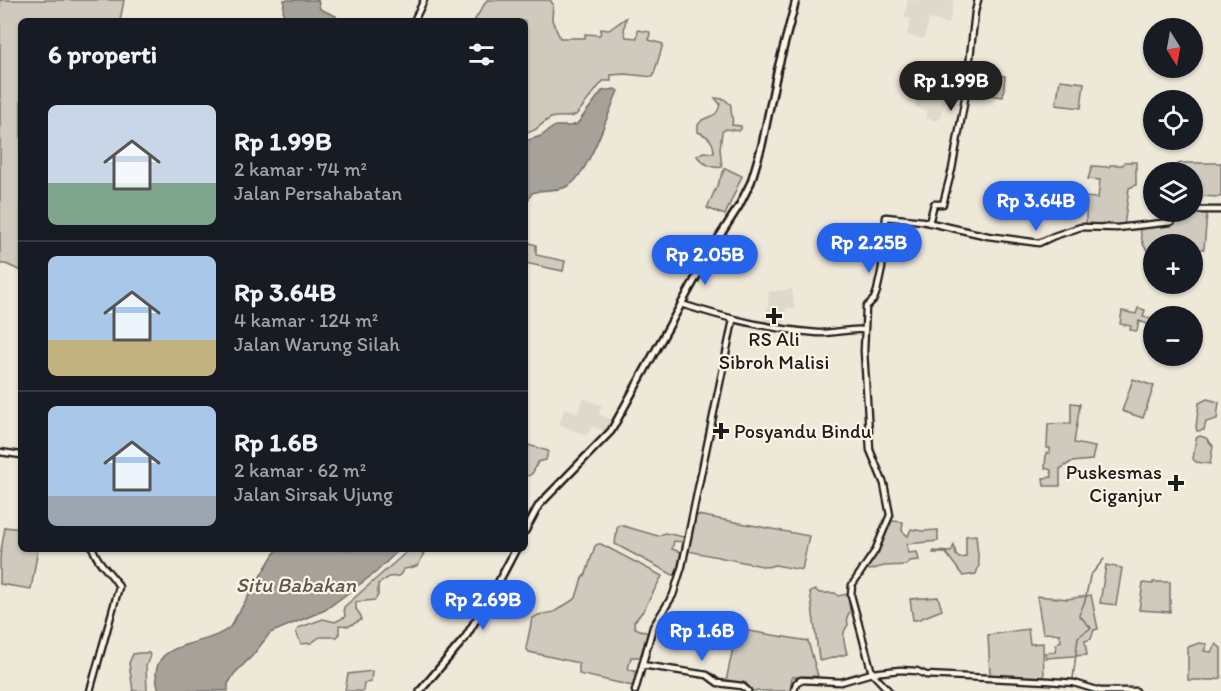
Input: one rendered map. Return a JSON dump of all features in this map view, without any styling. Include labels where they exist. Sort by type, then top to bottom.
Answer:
[{"type":"main road","points":[[528,526],[539,506],[611,431],[751,182],[796,0]]},
{"type":"main road","points":[[420,691],[465,638],[514,552]]},
{"type":"street","points":[[415,18],[424,0]]},
{"type":"street","points":[[929,223],[934,204],[943,204],[952,169],[966,93],[978,0]]},
{"type":"street","points":[[1203,210],[1221,210]]},
{"type":"street","points":[[888,691],[872,673],[853,605],[851,589],[875,551],[888,522],[890,507],[884,484],[873,463],[870,450],[865,389],[864,330],[866,307],[874,299],[882,268],[886,217],[1038,243],[1081,227],[1118,228],[1170,222]]},
{"type":"street","points":[[681,304],[733,320],[775,329],[819,333],[864,330]]},
{"type":"street","points":[[635,691],[653,627],[673,595],[682,566],[733,320]]},
{"type":"street","points":[[0,452],[18,455]]},
{"type":"street","points":[[90,691],[119,587],[116,580],[96,560],[94,552]]},
{"type":"street","points":[[642,665],[707,675],[718,683],[742,686],[748,691]]},
{"type":"street","points":[[795,691],[796,683],[801,680],[841,682],[872,673],[917,670],[926,675],[1049,681],[1074,683],[1100,691],[1136,691]]},
{"type":"shaded area","points":[[0,0],[124,0],[121,18],[18,18],[18,270],[0,264]]},
{"type":"shaded area","points":[[487,0],[550,0],[553,4],[552,20],[560,38],[585,38],[585,34],[600,35],[601,29],[609,30],[626,18],[624,31],[626,37],[637,38],[638,30],[650,32],[649,40],[663,44],[653,77],[611,75],[611,81],[603,81],[576,115],[551,118],[528,132],[528,18],[476,18]]},
{"type":"shaded area","points":[[908,0],[954,0],[949,24],[929,19],[924,39],[907,35],[911,19],[904,18]]},
{"type":"shaded area","points":[[974,73],[1005,76],[1003,97],[974,93]]},
{"type":"shaded area","points":[[1060,80],[1084,83],[1081,108],[1056,105]]},
{"type":"shaded area","points":[[920,87],[947,95],[937,121],[926,118],[927,111],[915,107]]},
{"type":"shaded area","points":[[715,98],[724,99],[731,105],[732,125],[741,126],[739,131],[726,129],[722,132],[720,149],[722,167],[708,165],[697,156],[703,152],[714,153],[710,140],[698,132],[698,125],[702,120],[718,111],[720,104]]},
{"type":"shaded area","points":[[1124,162],[1136,162],[1136,185],[1129,188],[1124,227],[1086,225],[1086,208],[1081,197],[1098,198],[1100,180],[1088,179],[1092,166],[1109,167],[1110,165],[1123,165]]},
{"type":"shaded area","points":[[1203,163],[1221,163],[1221,197],[1203,196]]},
{"type":"shaded area","points":[[725,168],[742,176],[725,215],[707,208]]},
{"type":"shaded area","points":[[1203,213],[1207,213],[1204,249],[1203,234],[1143,234],[1143,244],[1140,228],[1175,222],[1203,222]]},
{"type":"shaded area","points":[[528,241],[536,245],[536,255],[565,261],[563,271],[528,264]]},
{"type":"shaded area","name":"RS Ali Sibroh Malisi","points":[[792,289],[795,308],[786,308],[783,328],[761,324],[768,306],[769,292]]},
{"type":"shaded area","points":[[1138,308],[1143,309],[1143,322],[1139,321],[1137,331],[1130,330],[1131,326],[1120,324],[1122,311],[1136,314]]},
{"type":"shaded area","points":[[1133,379],[1154,386],[1143,418],[1122,411]]},
{"type":"shaded area","points":[[584,398],[602,406],[599,414],[611,420],[606,432],[592,426],[587,436],[559,424],[565,408],[577,413]]},
{"type":"shaded area","points":[[1207,399],[1219,402],[1217,419],[1206,422],[1204,430],[1197,431],[1199,403]]},
{"type":"shaded area","points":[[1071,403],[1080,404],[1074,443],[1095,447],[1092,460],[1071,462],[1060,469],[1060,486],[1044,486],[1043,478],[1052,477],[1051,470],[1045,468],[1046,453],[1050,453],[1050,448],[1047,448],[1048,424],[1071,423]]},
{"type":"shaded area","points":[[1200,436],[1206,438],[1213,446],[1210,464],[1196,462],[1193,459],[1196,438]]},
{"type":"shaded area","points":[[528,445],[548,451],[546,460],[538,462],[532,474],[528,476]]},
{"type":"shaded area","points":[[698,515],[809,536],[802,570],[775,565],[767,567],[688,551],[694,518]]},
{"type":"shaded area","points":[[892,521],[903,522],[902,531],[908,536],[911,529],[938,530],[938,541],[907,544],[908,553],[917,552],[919,560],[909,561],[906,565],[884,566],[870,570],[866,567]]},
{"type":"shaded area","points":[[620,525],[658,536],[665,533],[684,537],[683,542],[674,541],[672,549],[681,552],[676,574],[673,575],[615,544],[617,528]]},
{"type":"shaded area","points":[[5,527],[18,529],[18,552],[37,552],[31,589],[0,584],[0,557]]},
{"type":"shaded area","points":[[976,535],[979,565],[976,574],[963,576],[946,553],[933,553],[934,551],[951,552],[954,545],[959,558],[966,557],[966,536]]},
{"type":"shaded area","points":[[598,544],[662,576],[643,611],[634,622],[635,628],[648,633],[640,657],[631,657],[628,669],[637,672],[633,686],[579,674],[579,663],[529,652],[526,648],[532,619],[538,615],[554,612],[576,598],[595,546]]},
{"type":"shaded area","points":[[407,552],[425,552],[418,565],[404,569],[399,576],[389,577],[378,584],[378,595],[375,600],[356,602],[356,609],[361,620],[349,626],[339,625],[337,637],[320,637],[311,643],[301,644],[296,632],[298,628],[323,619],[335,622],[345,617],[344,607]]},
{"type":"shaded area","points":[[1106,565],[1122,568],[1116,605],[1100,603]]},
{"type":"shaded area","points":[[1153,582],[1170,582],[1170,612],[1139,610],[1143,583],[1153,584]]},
{"type":"shaded area","points":[[816,590],[819,593],[835,593],[838,596],[848,594],[850,611],[844,635],[847,654],[821,661],[810,592]]},
{"type":"shaded area","points":[[1091,595],[1098,629],[1094,630],[1091,639],[1085,641],[1087,655],[1046,658],[1045,653],[1055,652],[1056,644],[1061,641],[1060,634],[1043,633],[1037,596],[1068,599]]},
{"type":"shaded area","points":[[938,597],[942,610],[913,620],[910,599]]},
{"type":"shaded area","points":[[737,629],[808,641],[818,676],[792,677],[790,691],[752,691],[746,683],[726,681]]},
{"type":"shaded area","points":[[1028,629],[1030,644],[1043,643],[1044,680],[990,675],[988,635]]},
{"type":"shaded area","points":[[1199,643],[1207,644],[1204,651],[1211,652],[1216,644],[1221,648],[1221,678],[1188,680],[1188,647]]},
{"type":"shaded area","points":[[149,653],[150,656],[146,666],[147,691],[133,691],[129,663],[133,654]]},
{"type":"shaded area","points":[[372,671],[371,682],[364,683],[363,691],[345,691],[348,674]]},
{"type":"water","points":[[284,0],[318,0],[320,9],[336,18],[285,18],[283,14]]},
{"type":"water","points":[[615,89],[618,91],[597,143],[583,170],[568,186],[532,193],[528,200],[528,140],[541,136],[555,126],[577,124],[602,91]]},
{"type":"water","name":"Situ Babakan","points":[[276,552],[397,552],[375,573],[325,610],[270,633],[234,674],[228,684],[228,691],[159,691],[156,674],[159,661],[178,647],[219,634],[230,627]]},
{"type":"waterway","points":[[1073,679],[1078,637],[1091,628],[1079,615],[1085,601],[1090,576],[1104,559]]},
{"type":"place","name":"RS Ali Sibroh Malisi","points":[[774,316]]},
{"type":"place","name":"Posyandu Bindu","points":[[721,431]]},
{"type":"place","name":"Puskesmas Ciganjur","points":[[1176,483]]}]
